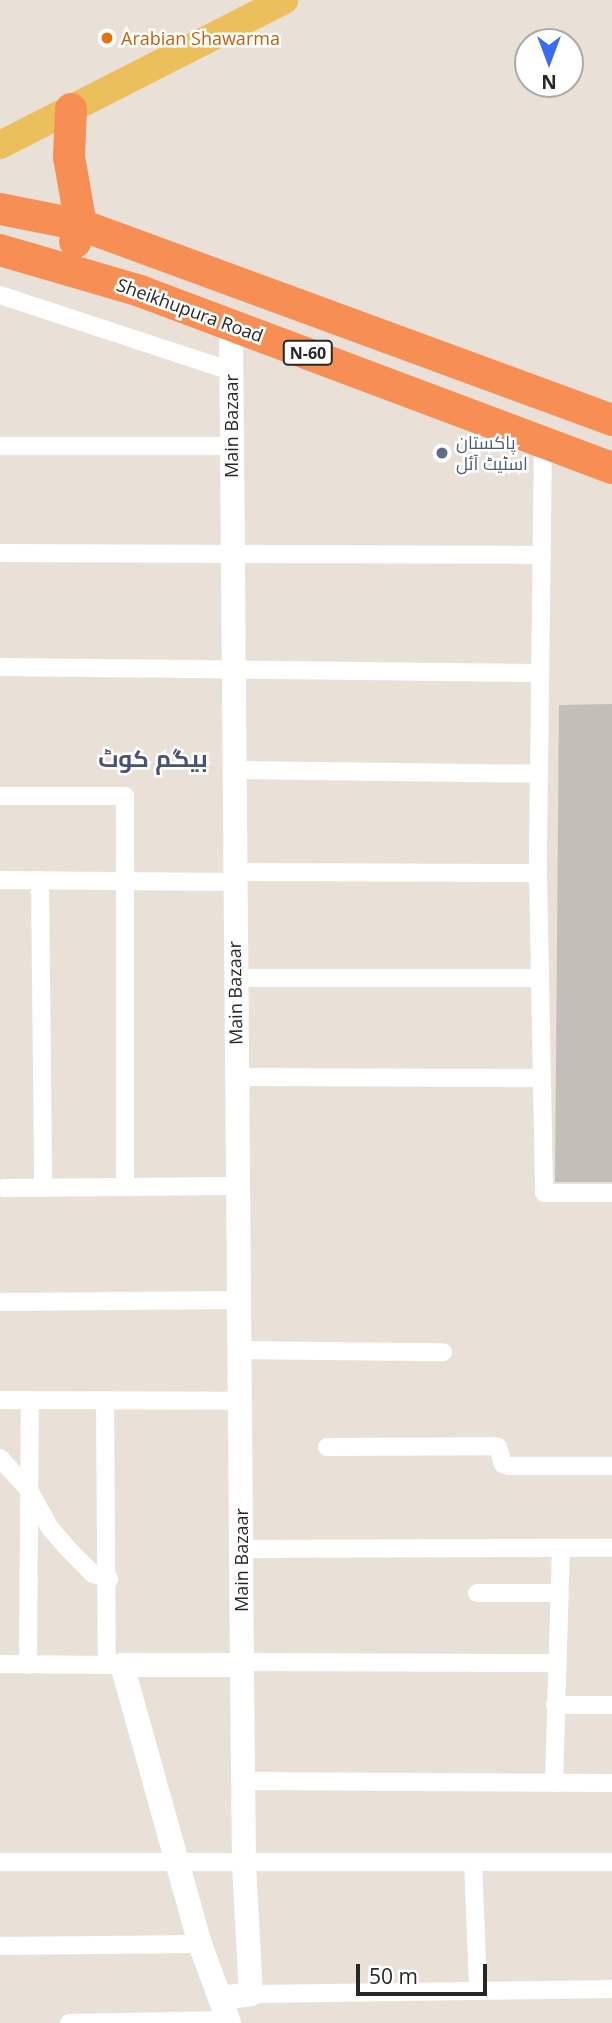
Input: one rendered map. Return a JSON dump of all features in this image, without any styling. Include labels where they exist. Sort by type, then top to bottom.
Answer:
[{"type":"highway","points":[[65,268],[81,225],[69,157],[71,109]]},
{"type":"highway","name":"N-60","points":[[0,209],[81,225],[612,420]]},
{"type":"highway","name":"Sheikhupura Road","points":[[0,250],[65,268],[231,324],[612,468]]},
{"type":"main road","points":[[0,125],[243,0]]},
{"type":"main road","points":[[0,145],[284,0]]},
{"type":"street","points":[[0,295],[231,371]]},
{"type":"street","name":"Main Bazaar","points":[[231,324],[230,552],[243,1781],[244,1864],[251,1994]]},
{"type":"street","points":[[543,442],[538,873],[544,1193],[612,1193]]},
{"type":"street","points":[[0,446],[231,446]]},
{"type":"street","points":[[0,553],[542,555]]},
{"type":"street","points":[[0,667],[231,672],[540,673]]},
{"type":"street","points":[[233,770],[539,774]]},
{"type":"street","points":[[0,796],[125,796],[125,1187]]},
{"type":"street","points":[[0,880],[125,881],[538,873]]},
{"type":"street","points":[[40,880],[43,1187]]},
{"type":"street","points":[[235,978],[540,978]]},
{"type":"street","points":[[236,1077],[542,1078]]},
{"type":"street","points":[[4,1188],[237,1186]]},
{"type":"street","points":[[0,1302],[239,1300]]},
{"type":"street","points":[[239,1350],[443,1352]]},
{"type":"street","points":[[0,1400],[240,1401]]},
{"type":"street","points":[[28,1664],[30,1400]]},
{"type":"street","points":[[104,1401],[114,1665],[179,1864],[200,1944],[226,2014]]},
{"type":"street","points":[[327,1447],[493,1446],[498,1447],[503,1464],[509,1466],[612,1466]]},
{"type":"street","points":[[0,1458],[29,1490],[50,1528],[69,1550],[93,1574],[109,1579]]},
{"type":"street","points":[[554,1783],[561,1548]]},
{"type":"street","points":[[241,1549],[612,1548]]},
{"type":"street","points":[[477,1593],[559,1593]]},
{"type":"street","points":[[0,1664],[556,1663]]},
{"type":"street","points":[[555,1705],[612,1704]]},
{"type":"street","points":[[243,1781],[612,1783]]},
{"type":"street","points":[[0,1862],[612,1862]]},
{"type":"street","points":[[473,1862],[478,1989]]},
{"type":"street","points":[[0,1946],[200,1944]]},
{"type":"street","points":[[69,2023],[226,2014],[251,1994],[612,1989]]},
{"type":"building","points":[[612,704],[612,1182],[555,1182],[559,705]]},
{"type":"place","name":"Arabian Shawarma","points":[[107,38]]},
{"type":"place","name":"پاکستان اسٹیٹ آئل","points":[[442,453]]},
{"type":"district","name":"بیگم کوٹ","points":[[153,758]]}]
